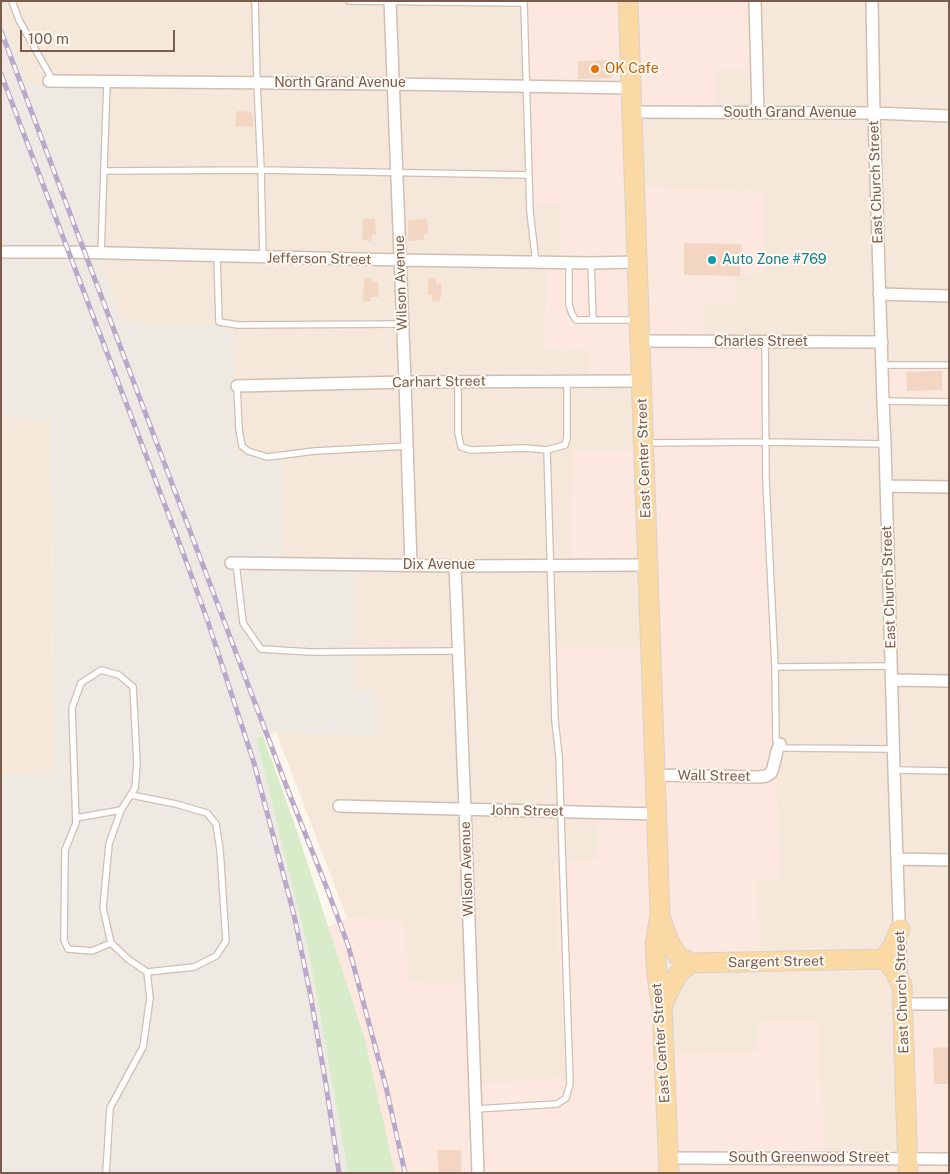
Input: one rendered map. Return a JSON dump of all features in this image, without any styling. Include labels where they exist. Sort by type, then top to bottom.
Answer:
[{"type":"main road","name":"East Center Street","points":[[628,1],[660,914],[655,946],[656,976],[662,1007],[669,1166]]},
{"type":"main road","name":"East Center Street","points":[[660,914],[669,942],[678,956],[691,963]]},
{"type":"main road","points":[[900,929],[884,959],[894,970],[902,994]]},
{"type":"main road","name":"Sargent Street","points":[[691,963],[884,959]]},
{"type":"main road","points":[[662,1007],[678,974],[691,963]]},
{"type":"main road","name":"East Church Street","points":[[902,994],[908,1166]]},
{"type":"street","points":[[755,1],[758,114]]},
{"type":"street","name":"East Church Street","points":[[872,1],[879,294],[902,994]]},
{"type":"street","name":"Wilson Avenue","points":[[390,2],[411,565]]},
{"type":"street","name":"North Grand Avenue","points":[[51,81],[630,88]]},
{"type":"street","name":"South Grand Avenue","points":[[631,112],[874,113],[949,116]]},
{"type":"street","name":"Jefferson Street","points":[[1,252],[569,263],[637,262]]},
{"type":"street","points":[[879,294],[949,296]]},
{"type":"street","name":"Charles Street","points":[[640,341],[882,342]]},
{"type":"street","name":"Carhart Street","points":[[237,386],[405,382],[641,381]]},
{"type":"street","points":[[886,486],[949,487]]},
{"type":"street","name":"Dix Avenue","points":[[233,563],[455,566],[647,565]]},
{"type":"street","name":"Wilson Avenue","points":[[455,566],[478,1173]]},
{"type":"street","points":[[892,680],[949,681]]},
{"type":"street","name":"Wall Street","points":[[655,775],[766,776],[773,768],[780,744]]},
{"type":"street","name":"John Street","points":[[339,806],[656,814]]},
{"type":"street","points":[[898,859],[949,860]]},
{"type":"street","points":[[902,994],[949,1004]]},
{"type":"street","name":"South Greenwood Street","points":[[669,1166],[908,1166],[949,1159]]},
{"type":"lane","points":[[12,1],[19,20],[51,81]]},
{"type":"lane","points":[[255,1],[256,83],[261,170],[263,258]]},
{"type":"lane","points":[[349,1],[524,3],[528,174],[536,262]]},
{"type":"lane","points":[[101,254],[107,82]]},
{"type":"lane","points":[[104,171],[261,170],[528,174]]},
{"type":"lane","points":[[217,257],[219,322],[238,325],[403,324]]},
{"type":"lane","points":[[569,263],[569,305],[576,320],[639,320]]},
{"type":"lane","points":[[591,263],[593,320]]},
{"type":"lane","points":[[765,342],[766,481],[775,667],[776,741],[785,748],[893,749]]},
{"type":"lane","points":[[882,365],[949,365]]},
{"type":"lane","points":[[458,382],[458,433],[461,447],[471,450],[525,448],[547,450],[565,445],[567,438],[567,381]]},
{"type":"lane","points":[[237,386],[239,430],[242,446],[248,451],[267,456],[407,446]]},
{"type":"lane","points":[[883,401],[949,402]]},
{"type":"lane","points":[[644,443],[766,442],[885,444]]},
{"type":"lane","points":[[475,1109],[557,1104],[566,1098],[570,1084],[559,756],[554,712],[547,450]]},
{"type":"lane","points":[[233,563],[244,623],[261,649],[310,652],[458,651]]},
{"type":"lane","points":[[775,667],[891,666]]},
{"type":"lane","points":[[111,943],[92,951],[68,949],[64,940],[66,850],[76,823],[72,708],[81,683],[101,670],[119,675],[133,687],[137,764],[135,788],[121,810],[109,844],[103,908],[111,943],[128,959],[147,972],[194,967],[216,956],[226,941],[220,850],[216,824],[207,813],[176,804],[131,795]]},
{"type":"lane","points":[[894,770],[949,771]]},
{"type":"lane","points":[[76,818],[121,810]]},
{"type":"lane","points":[[106,1173],[110,1108],[143,1047],[150,998],[147,972]]},
{"type":"shaded area","points":[[1,1],[526,1],[534,203],[560,204],[562,264],[544,350],[587,349],[641,382],[642,450],[572,452],[646,567],[650,649],[556,648],[557,818],[598,818],[597,860],[555,862],[566,1079],[470,1084],[408,983],[404,922],[347,918],[276,732],[377,736],[354,690],[353,568],[281,565],[282,454],[237,453],[232,325],[121,322],[98,249],[103,86],[27,83],[1,12]]},
{"type":"shaded area","points":[[526,1],[756,1],[759,70],[717,69],[714,119],[633,114],[639,187],[764,192],[763,272],[735,276],[737,303],[705,303],[705,344],[765,344],[780,878],[757,879],[760,964],[664,962],[668,1055],[757,1052],[758,1022],[817,1021],[826,1158],[907,1158],[905,1005],[949,1005],[949,1173],[395,1173],[365,1039],[328,927],[347,918],[405,922],[408,982],[469,984],[470,1084],[566,1079],[555,862],[597,860],[598,819],[557,818],[556,648],[649,649],[645,567],[570,568],[572,451],[642,450],[641,383],[589,385],[587,349],[544,350],[547,264],[562,263],[560,204],[534,204]]},
{"type":"shaded area","points":[[756,1],[949,1],[949,1005],[908,1158],[826,1158],[757,1052],[667,1055],[664,962],[757,879],[780,878],[705,345],[705,303],[735,276],[763,192],[639,187],[632,114],[717,69],[758,70]]},
{"type":"shaded area","points":[[1,12],[27,83],[103,85],[98,249],[121,322],[232,325],[237,453],[283,454],[281,565],[353,567],[354,690],[375,690],[377,736],[276,732],[256,738],[310,958],[348,1173],[1,1173],[1,773],[54,776],[50,420],[1,416]]},
{"type":"shaded area","points":[[880,364],[949,364],[949,402],[880,402]]},
{"type":"shaded area","points":[[1,416],[50,420],[54,776],[1,773]]},
{"type":"green space","points":[[263,736],[297,831],[365,1039],[395,1173],[348,1173],[310,958],[256,738]]},
{"type":"building","name":"OK Cafe","points":[[611,60],[612,78],[578,79],[578,61]]},
{"type":"building","points":[[237,111],[252,112],[253,127],[235,126]]},
{"type":"building","points":[[363,219],[375,219],[376,235],[372,235],[372,241],[362,240]]},
{"type":"building","points":[[427,219],[428,234],[424,234],[424,240],[408,241],[408,220]]},
{"type":"building","name":"Auto Zone #769","points":[[684,243],[741,244],[740,276],[684,275]]},
{"type":"building","points":[[364,278],[372,278],[371,282],[378,282],[379,297],[371,297],[370,302],[363,301]]},
{"type":"building","points":[[428,278],[436,278],[436,284],[441,283],[442,297],[440,297],[440,301],[432,302],[432,295],[428,295]]},
{"type":"building","points":[[942,371],[942,390],[907,391],[906,372]]},
{"type":"building","points":[[949,1047],[949,1084],[934,1084],[933,1048]]},
{"type":"building","points":[[437,1150],[461,1150],[461,1173],[439,1173]]},
{"type":"railway","points":[[1,31],[348,945],[386,1087],[405,1173]]},
{"type":"railway","points":[[1,74],[182,550],[207,619],[254,763],[294,915],[310,993],[339,1173]]},
{"type":"place","name":"OK Cafe","points":[[595,69]]},
{"type":"place","name":"Auto Zone #769","points":[[712,260]]}]
